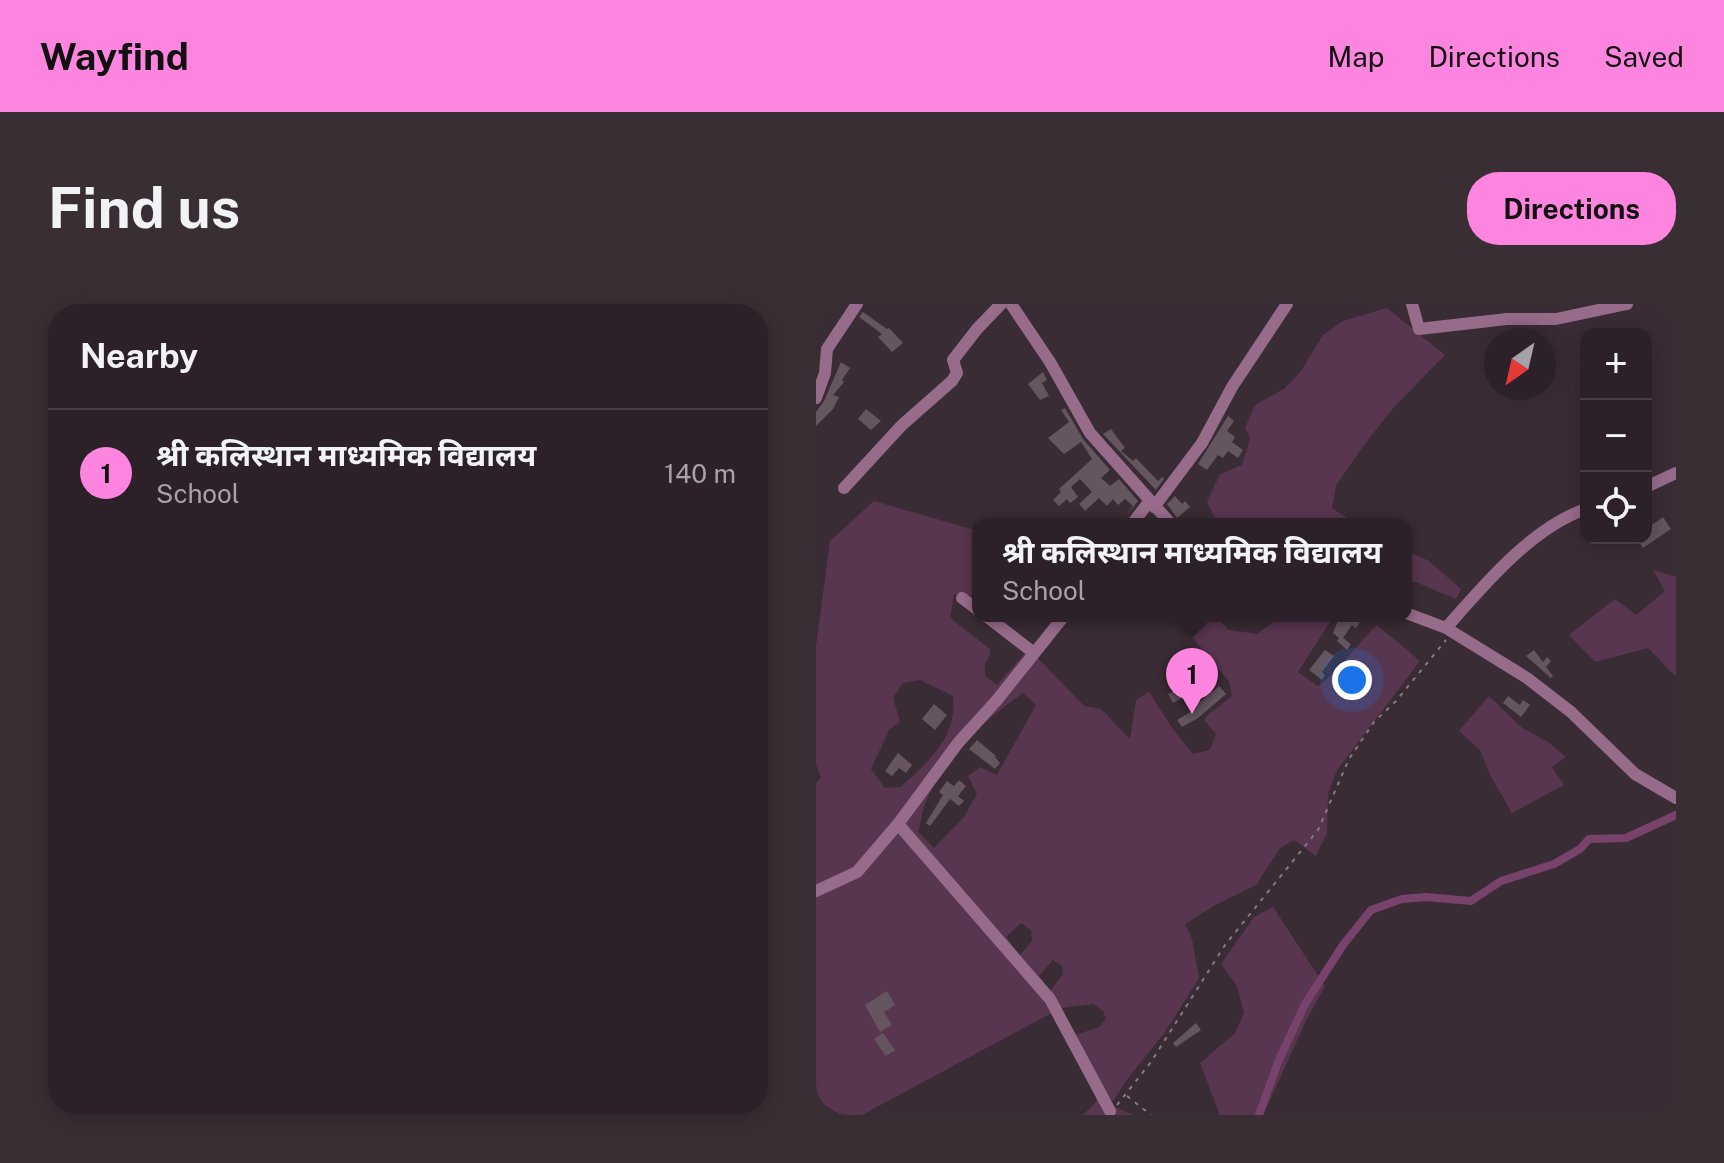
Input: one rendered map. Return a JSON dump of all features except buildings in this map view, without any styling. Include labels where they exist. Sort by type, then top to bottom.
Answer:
[{"type":"street","points":[[816,398],[825,373],[821,359],[857,304]]},
{"type":"street","points":[[844,488],[902,425],[952,381],[957,373],[953,360],[1001,304]]},
{"type":"street","points":[[1011,304],[1050,362],[1090,433],[1165,518]]},
{"type":"street","points":[[1138,518],[1202,443],[1232,387],[1287,304]]},
{"type":"street","points":[[1412,304],[1419,329],[1507,319],[1556,319],[1627,304]]},
{"type":"street","points":[[1652,484],[1676,473]]},
{"type":"street","points":[[1449,630],[1498,572],[1544,531],[1580,512]]},
{"type":"street","points":[[962,598],[972,606]]},
{"type":"street","points":[[1412,615],[1449,630],[1527,678],[1571,712],[1635,774],[1676,798]]},
{"type":"street","points":[[994,622],[1034,653]]},
{"type":"street","points":[[816,891],[857,872],[898,824],[958,743],[1059,622]]},
{"type":"street","points":[[898,824],[1050,999],[1110,1111]]},
{"type":"path","points":[[1110,1111],[1126,1096],[1151,1062],[1225,945],[1318,830],[1349,759],[1374,722],[1396,701],[1449,630]]},
{"type":"path","points":[[1126,1096],[1151,1115]]},
{"type":"shaded area","points":[[1387,308],[1445,355],[1394,407],[1336,485],[1332,508],[1347,518],[1215,518],[1207,502],[1220,474],[1242,465],[1250,438],[1245,428],[1255,405],[1284,389],[1301,371],[1323,335],[1343,321]]},
{"type":"shaded area","points":[[874,501],[972,529],[972,596],[954,594],[950,618],[990,649],[985,676],[997,685],[1026,652],[998,622],[1005,622],[1084,706],[1101,709],[1130,739],[1136,700],[1149,692],[1193,754],[1210,750],[1216,734],[1204,720],[1232,696],[1229,681],[1191,636],[1202,622],[1221,622],[1229,630],[1257,634],[1274,622],[1330,622],[1298,672],[1318,686],[1377,625],[1420,661],[1337,770],[1328,793],[1327,833],[1316,856],[1294,840],[1280,848],[1256,885],[1185,924],[1192,939],[1199,978],[1165,1032],[1114,1100],[1100,1101],[1133,1115],[1083,1115],[1097,1101],[1076,1035],[1099,1027],[1106,1019],[1103,1011],[1093,1004],[1061,1008],[862,1115],[842,1115],[818,1102],[816,1104],[816,783],[821,778],[816,764],[816,646],[830,541]],"holes":[[[920,680],[953,696],[951,724],[931,758],[901,787],[885,788],[871,769],[889,730],[900,722],[893,698],[903,683]],[[1023,693],[1036,705],[997,775],[980,767],[968,776],[977,794],[964,817],[934,848],[918,832],[925,805],[943,769],[980,727]],[[1021,923],[1031,930],[1032,941],[1020,955],[1006,937]],[[1053,960],[1062,966],[1063,974],[1050,991],[1039,976]]]},
{"type":"shaded area","points":[[1412,553],[1429,561],[1461,589],[1456,599],[1412,582]]},
{"type":"shaded area","points":[[1653,570],[1676,577],[1676,677],[1648,648],[1595,662],[1569,635],[1615,599],[1636,615],[1665,591]]},
{"type":"shaded area","points":[[1489,696],[1521,727],[1548,742],[1566,757],[1552,767],[1564,785],[1512,813],[1490,775],[1480,750],[1459,731]]},
{"type":"shaded area","points":[[1273,907],[1325,986],[1263,1115],[1220,1115],[1200,1063],[1235,1033],[1244,1013],[1237,986],[1221,964],[1254,917]]},
{"type":"waterway","points":[[1259,1115],[1278,1062],[1305,1004],[1343,945],[1371,910],[1402,899],[1426,897],[1471,901],[1501,881],[1554,864],[1580,849],[1589,839],[1626,838],[1676,815]]},
{"type":"place","name":"श्री कलिस्थान माध्यमिक विद्यालय","points":[[1192,714]]}]
